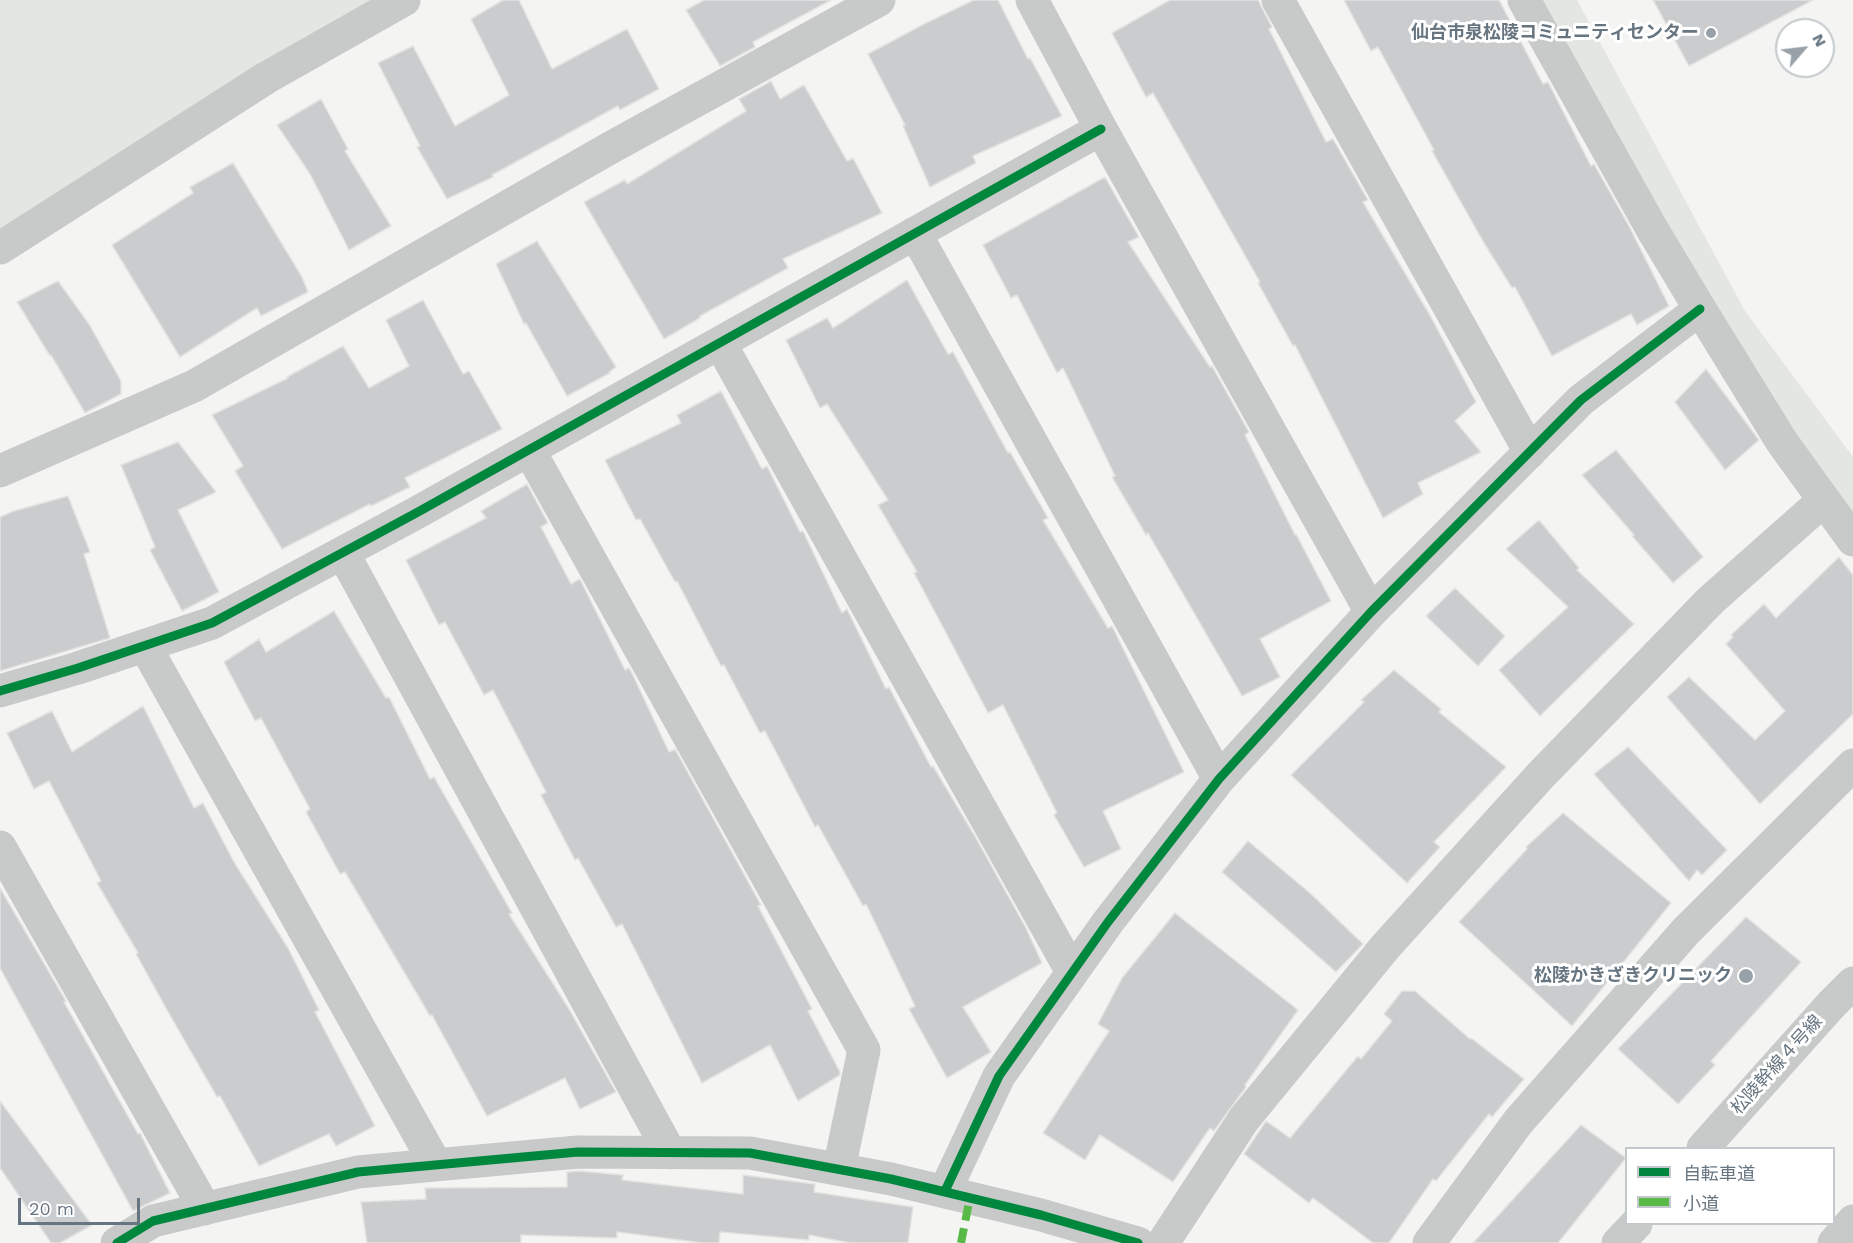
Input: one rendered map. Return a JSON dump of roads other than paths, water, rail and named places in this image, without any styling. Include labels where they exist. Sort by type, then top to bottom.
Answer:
[{"type":"street","points":[[0,248],[266,78],[404,0]]},
{"type":"street","points":[[0,471],[194,386],[610,148],[879,0]]},
{"type":"street","points":[[1032,0],[1101,129],[1371,612]]},
{"type":"street","points":[[1278,0],[1530,452]]},
{"type":"street","points":[[1524,0],[1652,229],[1700,309],[1782,442],[1853,540]]},
{"type":"street","points":[[0,691],[212,623],[529,450],[1101,129]]},
{"type":"street","points":[[915,233],[1219,779]]},
{"type":"street","points":[[945,1191],[999,1076],[1108,922],[1219,779],[1371,612],[1581,400],[1700,309]]},
{"type":"street","points":[[720,343],[1072,972]]},
{"type":"street","points":[[529,450],[864,1050],[839,1169]]},
{"type":"street","points":[[1163,1243],[1244,1119],[1386,946],[1540,776],[1711,600],[1824,500]]},
{"type":"street","points":[[343,553],[670,1153]]},
{"type":"street","points":[[145,646],[435,1165]]},
{"type":"street","points":[[1429,1243],[1518,1122],[1686,931],[1853,765]]},
{"type":"street","points":[[0,847],[205,1209]]},
{"type":"street","name":"松陵幹線４号線","points":[[1705,1147],[1853,983]]},
{"type":"street","points":[[117,1243],[153,1221],[358,1172],[578,1152],[750,1153],[945,1191],[1041,1215],[1138,1243]]},
{"type":"street","points":[[1834,1243],[1853,1221]]},
{"type":"street","points":[[1618,1243],[1635,1225]]},
{"type":"place","name":"仙台市泉松陵コミュニティセンター","points":[[1711,33]]},
{"type":"place","name":"松陵かきざきクリニック","points":[[1746,976]]}]
